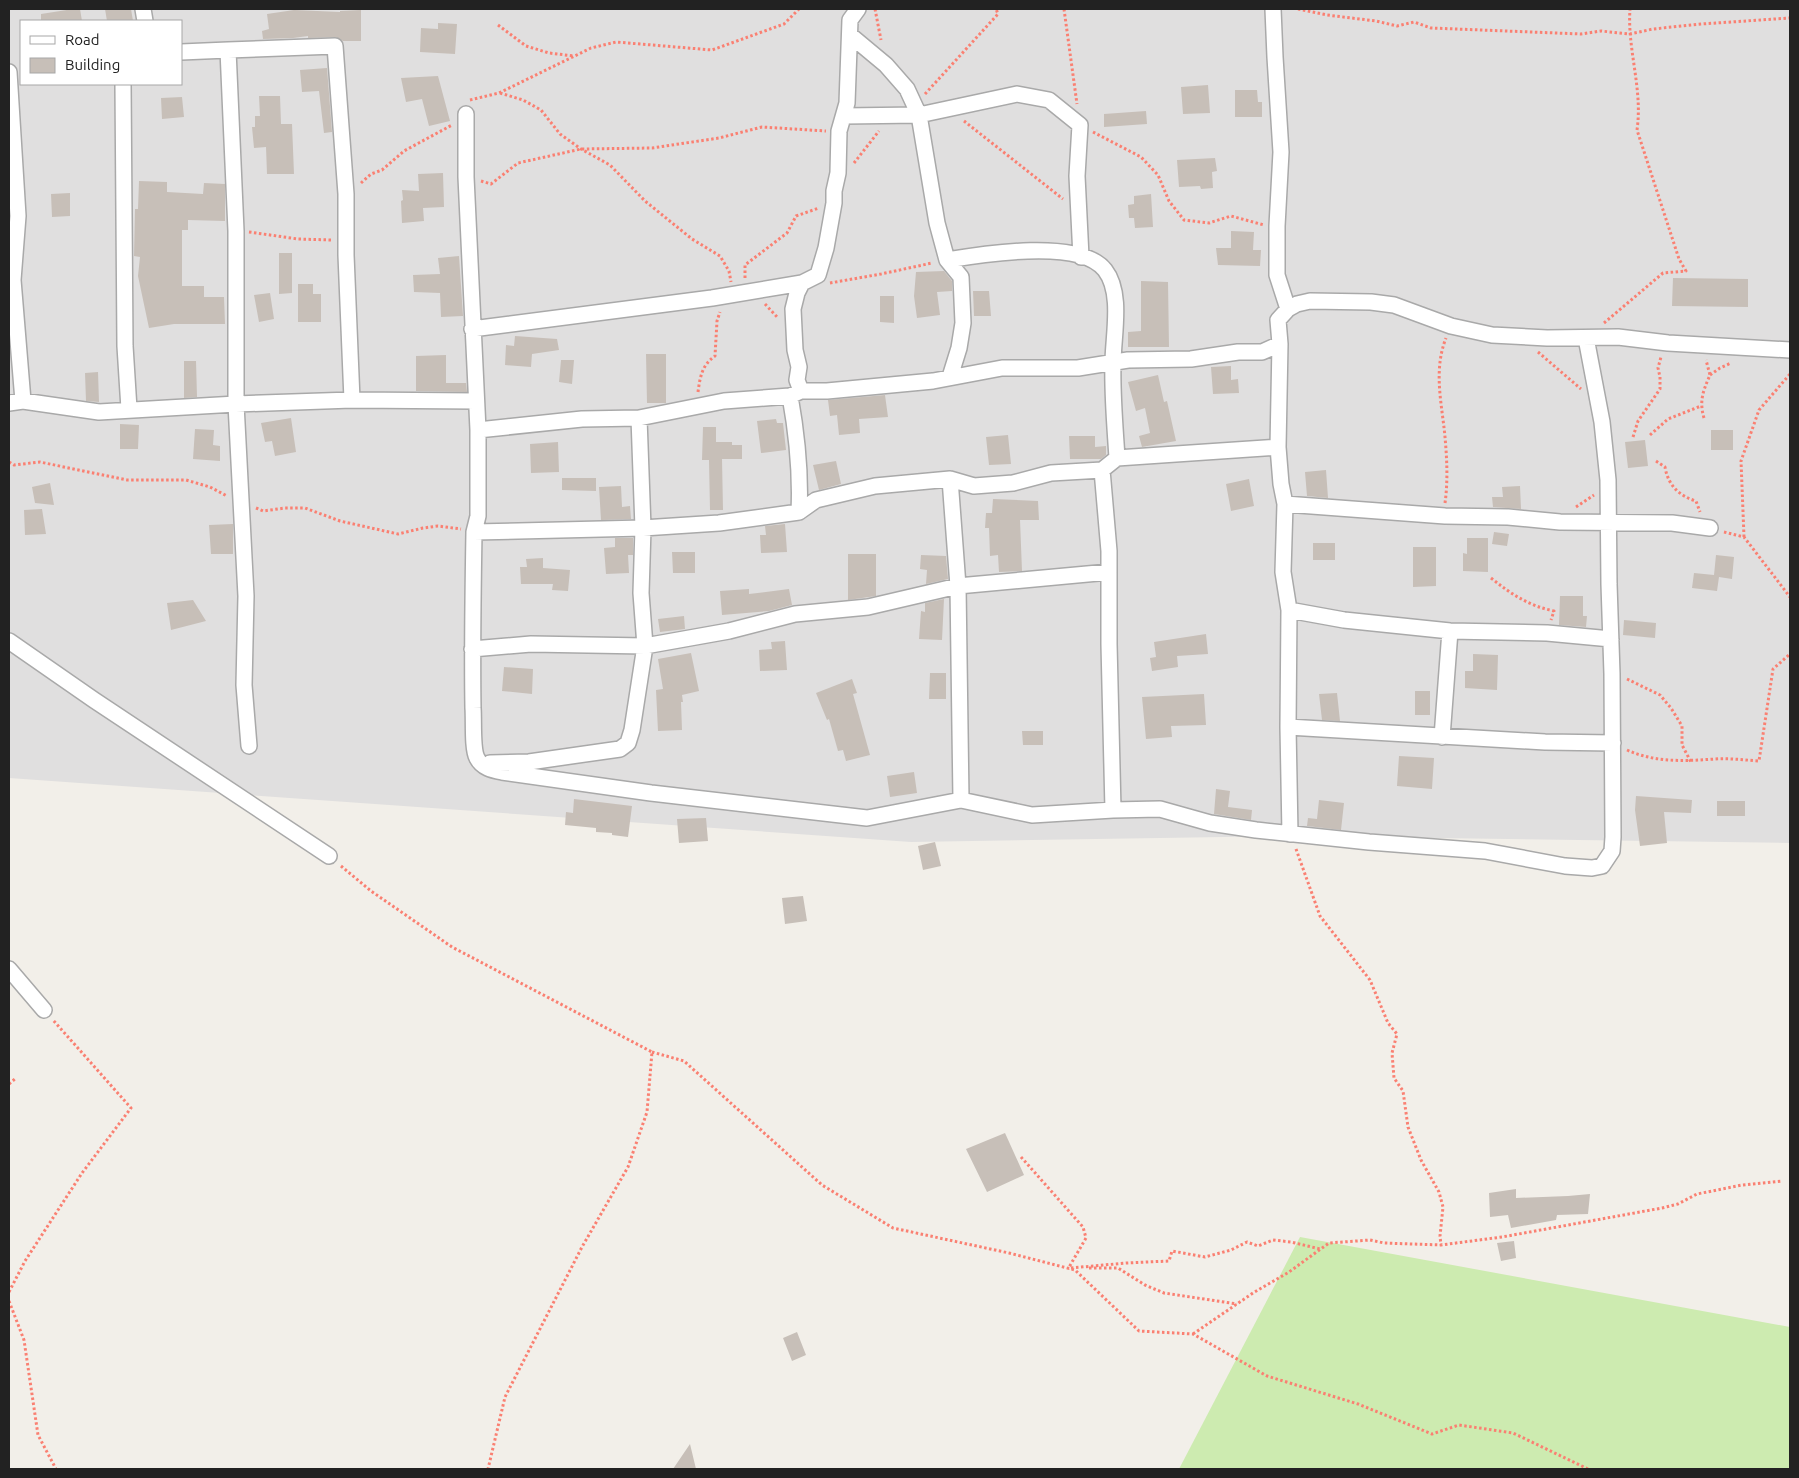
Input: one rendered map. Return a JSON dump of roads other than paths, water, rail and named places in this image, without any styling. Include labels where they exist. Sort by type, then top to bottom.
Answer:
[{"type":"street","points":[[472,329],[735,294],[802,283],[818,275],[826,248],[834,203],[835,184],[838,173],[839,131],[847,104],[850,20],[858,9]]},
{"type":"street","points":[[1273,9],[1274,57],[1281,152],[1277,226],[1278,275],[1288,309]]},
{"type":"street","points":[[850,35],[886,65],[907,88],[919,115],[938,223],[947,260],[961,278],[962,314],[960,348],[950,377]]},
{"type":"street","points":[[182,52],[335,46],[346,194],[352,400]]},
{"type":"street","points":[[228,50],[236,230],[236,404],[246,596],[244,685],[249,746]]},
{"type":"street","points":[[9,72],[18,216],[13,280],[16,402],[99,412],[129,409],[352,400],[476,401]]},
{"type":"street","points":[[123,85],[125,346],[129,409]]},
{"type":"street","points":[[844,116],[919,115],[1017,94],[1049,100],[1080,125],[1077,176],[1081,256]]},
{"type":"street","points":[[466,108],[466,178],[478,430],[478,516],[474,532],[472,650],[476,756],[480,763],[489,770],[651,793],[867,818],[961,800],[1032,815],[1160,809],[1210,823],[1290,834],[1485,851],[1572,867],[1592,868],[1602,866],[1612,851],[1613,743],[1608,480],[1604,438],[1586,338]]},
{"type":"street","points":[[947,260],[1051,250],[1081,256],[1104,268],[1113,282],[1116,323],[1112,363],[1117,458]]},
{"type":"street","points":[[799,512],[800,489],[796,394],[798,367],[795,350],[793,309],[802,283]]},
{"type":"street","points":[[1290,834],[1288,727],[1289,610],[1283,572],[1285,504],[1281,484],[1278,447],[1280,344],[1278,320],[1288,309],[1310,301],[1371,302],[1394,305],[1451,326],[1492,334],[1586,338],[1618,337],[1668,343],[1790,350]]},
{"type":"street","points":[[478,430],[582,419],[638,418],[724,401],[933,381],[1002,368],[1078,368],[1128,360],[1191,359],[1238,352],[1262,352],[1280,344]]},
{"type":"street","points":[[480,763],[529,762],[620,749],[628,743],[632,730],[645,646],[642,593],[643,528],[638,418]]},
{"type":"street","points":[[474,532],[643,528],[719,522],[799,512],[816,500],[876,486],[950,479],[974,486],[1013,483],[1051,473],[1102,470],[1117,458],[1278,447]]},
{"type":"street","points":[[1102,470],[1109,551],[1111,795],[1113,810]]},
{"type":"street","points":[[950,479],[958,586],[961,800]]},
{"type":"street","points":[[1285,504],[1445,516],[1508,517],[1608,524],[1672,523],[1710,528]]},
{"type":"street","points":[[472,650],[531,644],[645,646],[729,631],[795,614],[868,607],[958,586],[1109,572]]},
{"type":"street","points":[[1289,610],[1344,620],[1450,631],[1547,633],[1611,639]]},
{"type":"street","points":[[1442,737],[1450,631]]},
{"type":"street","points":[[9,641],[94,700],[329,856]]},
{"type":"street","points":[[1288,727],[1442,737],[1613,743]]},
{"type":"street","points":[[9,969],[44,1010]]}]
